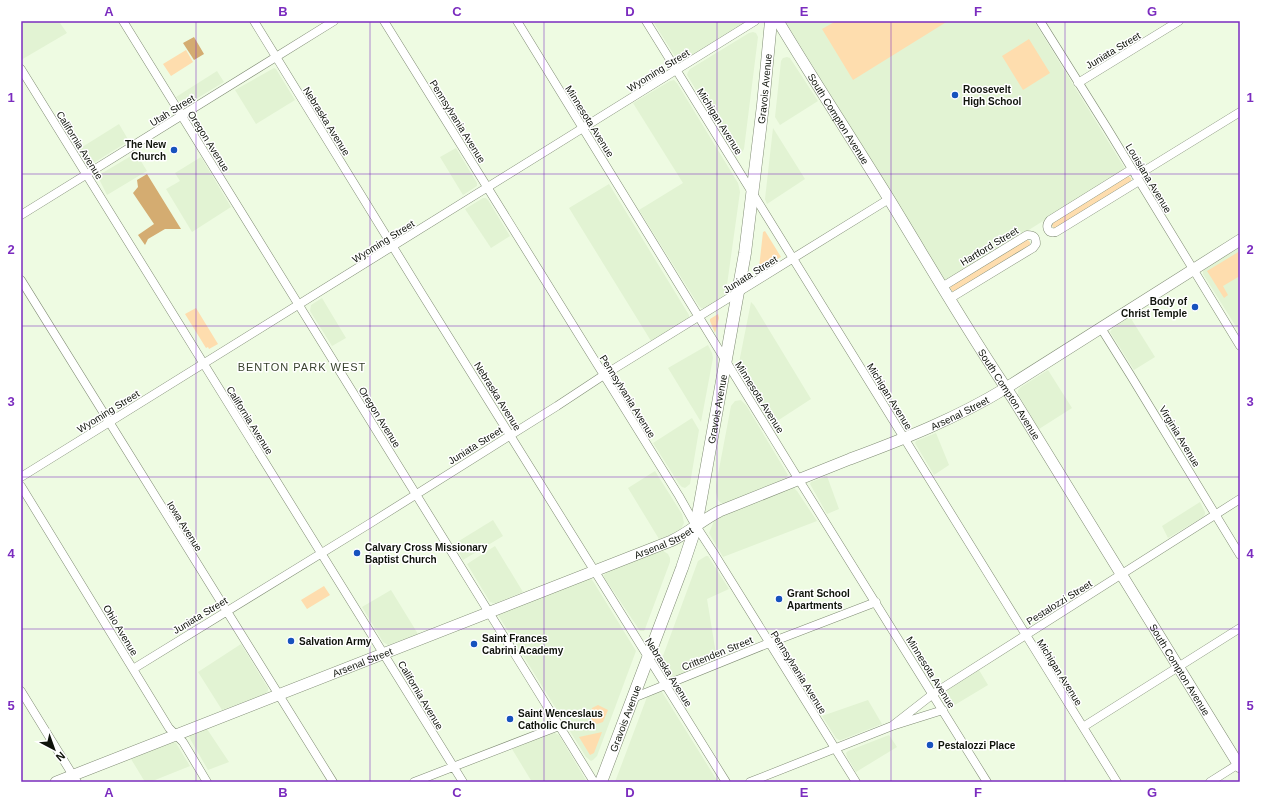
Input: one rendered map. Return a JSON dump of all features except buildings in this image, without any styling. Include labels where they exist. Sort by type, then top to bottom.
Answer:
[{"type":"main road","name":"Gravois Avenue","points":[[601,782],[696,526],[739,292],[753,194],[770,45],[771,21]]},
{"type":"main road","name":"South Compton Avenue","points":[[778,21],[889,199],[949,299],[1006,388],[1240,765]]},
{"type":"main road","name":"Arsenal Street","points":[[56,782],[75,779],[176,735],[671,541],[713,514],[904,439],[956,416],[1006,388],[1240,240]]},
{"type":"street","name":"Oregon Avenue","points":[[123,21],[594,782]]},
{"type":"street","name":"Nebraska Avenue","points":[[254,21],[726,782]]},
{"type":"street","name":"Utah Street","points":[[21,216],[334,21]]},
{"type":"street","name":"Pennsylvania Avenue","points":[[384,21],[856,782]]},
{"type":"street","name":"Minnesota Avenue","points":[[517,21],[799,480],[987,782]]},
{"type":"street","name":"Michigan Avenue","points":[[646,21],[1117,782]]},
{"type":"street","name":"Wyoming Street","points":[[21,477],[756,21]]},
{"type":"street","name":"Louisiana Avenue","points":[[1040,21],[1240,346]]},
{"type":"street","name":"Juniata Street","points":[[1078,83],[1179,21]]},
{"type":"street","name":"California Avenue","points":[[21,69],[463,782]]},
{"type":"street","points":[[1136,175],[1056,232],[1052,233],[1048,231],[1047,223],[1050,220],[1136,175],[1240,112]]},
{"type":"street","name":"Juniata Street","points":[[133,669],[889,199]]},
{"type":"street","name":"Hartford Street","points":[[942,287],[1027,235],[1034,236],[1036,244],[1033,248],[949,299]]},
{"type":"street","name":"Iowa Avenue","points":[[21,280],[333,782]]},
{"type":"street","name":"Virginia Avenue","points":[[1101,328],[1240,555]]},
{"type":"street","name":"Ohio Avenue","points":[[21,486],[169,728],[183,742],[207,782]]},
{"type":"street","name":"Pestalozzi Street","points":[[892,726],[933,694],[1240,499]]},
{"type":"street","name":"Crittenden Street","points":[[633,698],[876,602]]},
{"type":"street","points":[[1083,727],[1240,628]]},
{"type":"street","points":[[21,691],[75,779]]},
{"type":"street","name":"Pestalozzi Street","points":[[750,782],[892,726],[943,710]]},
{"type":"street","points":[[414,782],[559,726]]},
{"type":"street","points":[[1210,782],[1240,765]]},
{"type":"shaded area","points":[[21,21],[63,21],[60,23],[67,33],[21,60]]},
{"type":"shaded area","points":[[657,21],[748,21],[682,61],[676,58],[654,23]]},
{"type":"shaded area","name":"Roosevelt High School","points":[[785,21],[1034,21],[1124,169],[949,280],[946,280]]},
{"type":"shaded area","points":[[836,21],[948,21],[853,80],[822,29]]},
{"type":"shaded area","points":[[753,32],[756,33],[758,37],[744,149],[742,152],[738,153],[732,149],[687,75],[690,69]]},
{"type":"shaded area","points":[[194,37],[204,54],[194,60],[183,43]]},
{"type":"shaded area","points":[[1029,39],[1050,73],[1023,90],[1002,56]]},
{"type":"shaded area","points":[[186,50],[193,62],[171,76],[163,64]]},
{"type":"shaded area","points":[[783,58],[790,58],[818,101],[780,125],[775,117],[781,61]]},
{"type":"shaded area","points":[[274,68],[295,100],[256,124],[235,90]]},
{"type":"shaded area","points":[[217,71],[224,82],[186,105],[183,105],[176,97]]},
{"type":"shaded area","points":[[674,80],[738,183],[740,192],[726,292],[720,298],[704,308],[699,306],[639,210],[683,183],[633,103]]},
{"type":"shaded area","points":[[119,124],[129,141],[92,164],[89,164],[79,149]]},
{"type":"shaded area","points":[[773,128],[805,179],[767,204],[765,199]]},
{"type":"shaded area","points":[[456,148],[477,183],[477,186],[463,195],[440,157]]},
{"type":"shaded area","points":[[136,153],[147,171],[107,195],[98,177],[99,175]]},
{"type":"shaded area","points":[[201,157],[231,207],[192,232],[166,189],[180,181],[175,173]]},
{"type":"shaded area","points":[[147,174],[181,229],[165,229],[148,239],[145,245],[138,235],[154,224],[133,193],[138,187],[137,180]]},
{"type":"shaded area","points":[[1128,176],[1131,178],[1131,182],[1055,229],[1052,226],[1053,222]]},
{"type":"shaded area","points":[[609,184],[689,315],[686,320],[651,341],[569,208]]},
{"type":"shaded area","points":[[483,198],[488,200],[510,236],[491,248],[465,209]]},
{"type":"shaded area","points":[[765,231],[781,257],[759,269],[763,232]]},
{"type":"shaded area","points":[[1027,239],[1030,242],[1030,246],[953,292],[950,288],[952,285]]},
{"type":"shaded area","points":[[1240,247],[1240,333],[1203,274],[1203,271],[1205,268]]},
{"type":"shaded area","points":[[1240,251],[1240,276],[1223,286],[1228,295],[1224,298],[1207,271]]},
{"type":"shaded area","points":[[322,298],[346,338],[332,346],[310,311],[311,305]]},
{"type":"shaded area","points":[[751,302],[811,399],[771,425],[738,368]]},
{"type":"shaded area","points":[[196,308],[218,344],[209,349],[208,347],[206,348],[185,314]]},
{"type":"shaded area","points":[[718,314],[719,318],[715,333],[710,319]]},
{"type":"shaded area","points":[[1130,317],[1155,357],[1134,370],[1110,332],[1113,328]]},
{"type":"shaded area","points":[[708,345],[713,358],[701,422],[668,368]]},
{"type":"shaded area","points":[[1048,370],[1072,408],[1039,429],[1018,394],[1018,390]]},
{"type":"shaded area","points":[[741,400],[746,405],[788,475],[786,478],[725,503],[721,503],[718,500],[716,485],[731,406],[735,401]]},
{"type":"shaded area","points":[[692,418],[699,430],[690,484],[685,488],[679,484],[653,443]]},
{"type":"shaded area","points":[[936,433],[949,465],[934,475],[915,443],[916,441]]},
{"type":"shaded area","points":[[655,471],[682,514],[684,523],[679,531],[659,539],[628,488]]},
{"type":"shaded area","points":[[827,476],[839,509],[827,514],[810,484],[811,482]]},
{"type":"shaded area","points":[[794,488],[797,491],[817,521],[723,557],[709,533],[714,521],[717,518]]},
{"type":"shaded area","points":[[1200,502],[1205,512],[1203,517],[1168,538],[1162,526]]},
{"type":"shaded area","points":[[493,520],[503,536],[463,560],[454,544]]},
{"type":"shaded area","points":[[495,546],[523,592],[493,603],[490,602],[467,564]]},
{"type":"shaded area","points":[[662,550],[668,554],[670,562],[645,629],[644,631],[640,631],[604,575],[607,572]]},
{"type":"shaded area","points":[[708,556],[729,589],[707,599],[717,660],[670,679],[660,664],[698,561]]},
{"type":"shaded area","points":[[589,579],[593,581],[636,651],[597,756],[591,761],[586,757],[498,615]]},
{"type":"shaded area","points":[[324,586],[330,595],[307,609],[301,600]]},
{"type":"shaded area","points":[[391,590],[418,634],[388,645],[383,642],[362,607]]},
{"type":"shaded area","points":[[241,644],[268,688],[268,691],[265,694],[222,710],[198,672]]},
{"type":"shaded area","points":[[979,670],[988,685],[948,709],[943,700],[943,693]]},
{"type":"shaded area","points":[[661,691],[718,782],[615,782],[647,697]]},
{"type":"shaded area","points":[[868,700],[882,724],[841,740],[836,738],[822,716]]},
{"type":"shaded area","points":[[598,705],[608,710],[603,722],[597,724],[593,722],[590,717],[592,708]]},
{"type":"shaded area","points":[[207,729],[229,762],[208,770],[189,737]]},
{"type":"shaded area","points":[[553,732],[559,735],[587,782],[532,782],[512,749]]},
{"type":"shaded area","points":[[602,732],[594,753],[590,755],[579,737]]},
{"type":"shaded area","points":[[889,735],[897,747],[856,772],[846,753]]},
{"type":"shaded area","points":[[173,742],[176,743],[190,766],[150,782],[145,782],[131,759]]},
{"type":"place","name":"Roosevelt High School","points":[[955,95]]},
{"type":"place","name":"The New Church","points":[[174,150]]},
{"type":"place","name":"Body of Christ Temple","points":[[1195,307]]},
{"type":"place","name":"Calvary Cross Missionary Baptist Church","points":[[357,553]]},
{"type":"place","name":"Grant School Apartments","points":[[779,599]]},
{"type":"place","name":"Salvation Army","points":[[291,641]]},
{"type":"place","name":"Saint Frances Cabrini Academy","points":[[474,644]]},
{"type":"place","name":"Saint Wenceslaus Catholic Church","points":[[510,719]]},
{"type":"place","name":"Pestalozzi Place","points":[[930,745]]},
{"type":"district","name":"BENTON PARK WEST","points":[[302,367]]}]
